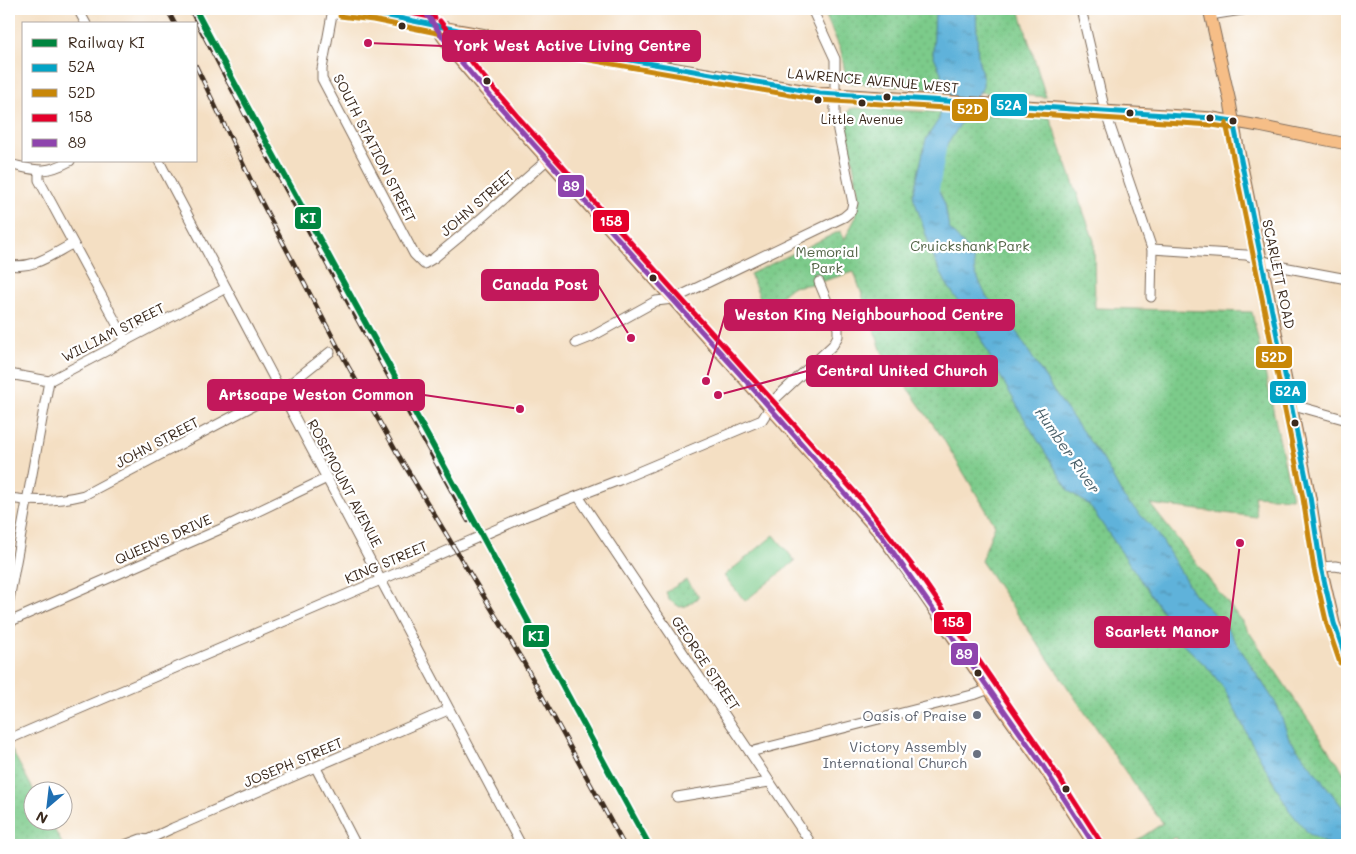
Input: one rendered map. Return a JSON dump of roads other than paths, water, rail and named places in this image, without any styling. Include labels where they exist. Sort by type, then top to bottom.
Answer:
[{"type":"main road","name":"LAWRENCE AVENUE WEST","points":[[341,9],[374,13],[798,90],[835,94],[1213,118],[1347,144]]},
{"type":"main road","points":[[423,9],[479,83],[881,534],[1043,766],[1094,845]]},
{"type":"main road","name":"SCARLETT ROAD","points":[[1210,12],[1310,497],[1321,566],[1334,623],[1347,662]]},
{"type":"street","points":[[78,9],[85,22]]},
{"type":"street","name":"SOUTH STATION STREET","points":[[333,9],[322,69],[322,80],[414,254],[424,264]]},
{"type":"street","points":[[576,344],[656,301],[673,299],[844,217],[851,211],[853,203],[835,116],[835,59],[812,9]]},
{"type":"street","points":[[1081,9],[1105,111],[1152,249],[1151,297]]},
{"type":"street","points":[[1210,12],[1248,9]]},
{"type":"street","name":"JOHN STREET","points":[[424,264],[462,235],[548,160]]},
{"type":"street","points":[[9,164],[39,171],[56,169],[68,162]]},
{"type":"street","name":"ROSEMOUNT AVENUE","points":[[160,162],[520,845]]},
{"type":"street","points":[[39,171],[39,180],[126,341]]},
{"type":"street","points":[[9,265],[21,267],[35,264],[72,244]]},
{"type":"street","points":[[1152,249],[1246,255],[1283,267],[1347,279]]},
{"type":"street","name":"KING STREET","points":[[9,738],[529,515],[762,420],[776,398],[833,345],[838,336],[838,328],[819,282]]},
{"type":"street","name":"WILLIAM STREET","points":[[48,381],[226,288]]},
{"type":"street","name":"JOHN STREET","points":[[9,498],[27,500],[72,498],[84,495],[281,391],[291,385],[330,352]]},
{"type":"street","points":[[9,374],[48,381],[9,600]]},
{"type":"street","points":[[1290,404],[1347,420]]},
{"type":"street","name":"QUEEN'S DRIVE","points":[[9,622],[223,528],[326,478]]},
{"type":"street","name":"GEORGE STREET","points":[[578,496],[812,845]]},
{"type":"street","points":[[1321,566],[1347,568]]},
{"type":"street","points":[[750,752],[927,707],[989,689]]},
{"type":"street","name":"JOSEPH STREET","points":[[125,845],[141,839],[144,842],[448,710]]},
{"type":"street","points":[[316,768],[356,845]]},
{"type":"street","points":[[677,797],[769,782]]},
{"type":"water","points":[[935,9],[976,9],[978,58],[983,79],[983,87],[933,168],[932,176],[945,204],[949,228],[973,255],[975,272],[986,296],[1009,320],[1054,392],[1104,461],[1124,498],[1157,532],[1194,594],[1225,625],[1277,705],[1289,738],[1347,813],[1347,845],[1330,845],[1309,834],[1289,810],[1225,690],[1209,669],[1174,635],[1169,621],[1089,505],[1069,491],[1027,423],[995,367],[973,323],[946,283],[934,259],[913,196],[926,139],[939,119],[943,99],[941,73],[933,54]]},
{"type":"waterway","name":"Humber River","points":[[931,200],[931,188],[939,143]]},
{"type":"railway","points":[[167,9],[174,22]]},
{"type":"railway","points":[[190,9],[197,22]]},
{"type":"railway","points":[[198,24],[252,128],[468,521]]},
{"type":"railway","points":[[198,70],[261,201],[348,366],[396,451],[524,663],[624,845]]},
{"type":"rail line","name":"KI","points":[[195,9],[649,845]]},
{"type":"place","name":"York West Active Living Centre","points":[[368,43]]},
{"type":"place","name":"Little Avenue","points":[[862,103]]},
{"type":"place","name":"Canada Post","points":[[631,338]]},
{"type":"place","name":"Weston King Neighbourhood Centre","points":[[706,381]]},
{"type":"place","name":"Central United Church","points":[[718,395]]},
{"type":"place","name":"Artscape Weston Common","points":[[520,409]]},
{"type":"place","name":"Scarlett Manor","points":[[1240,543]]},
{"type":"place","name":"Oasis of Praise","points":[[977,715]]},
{"type":"place","name":"Victory Assembly International Church","points":[[977,754]]},
{"type":"park label","name":"Cruickshank Park","points":[[970,245]]},
{"type":"park label","name":"Memorial Park","points":[[827,260]]}]
